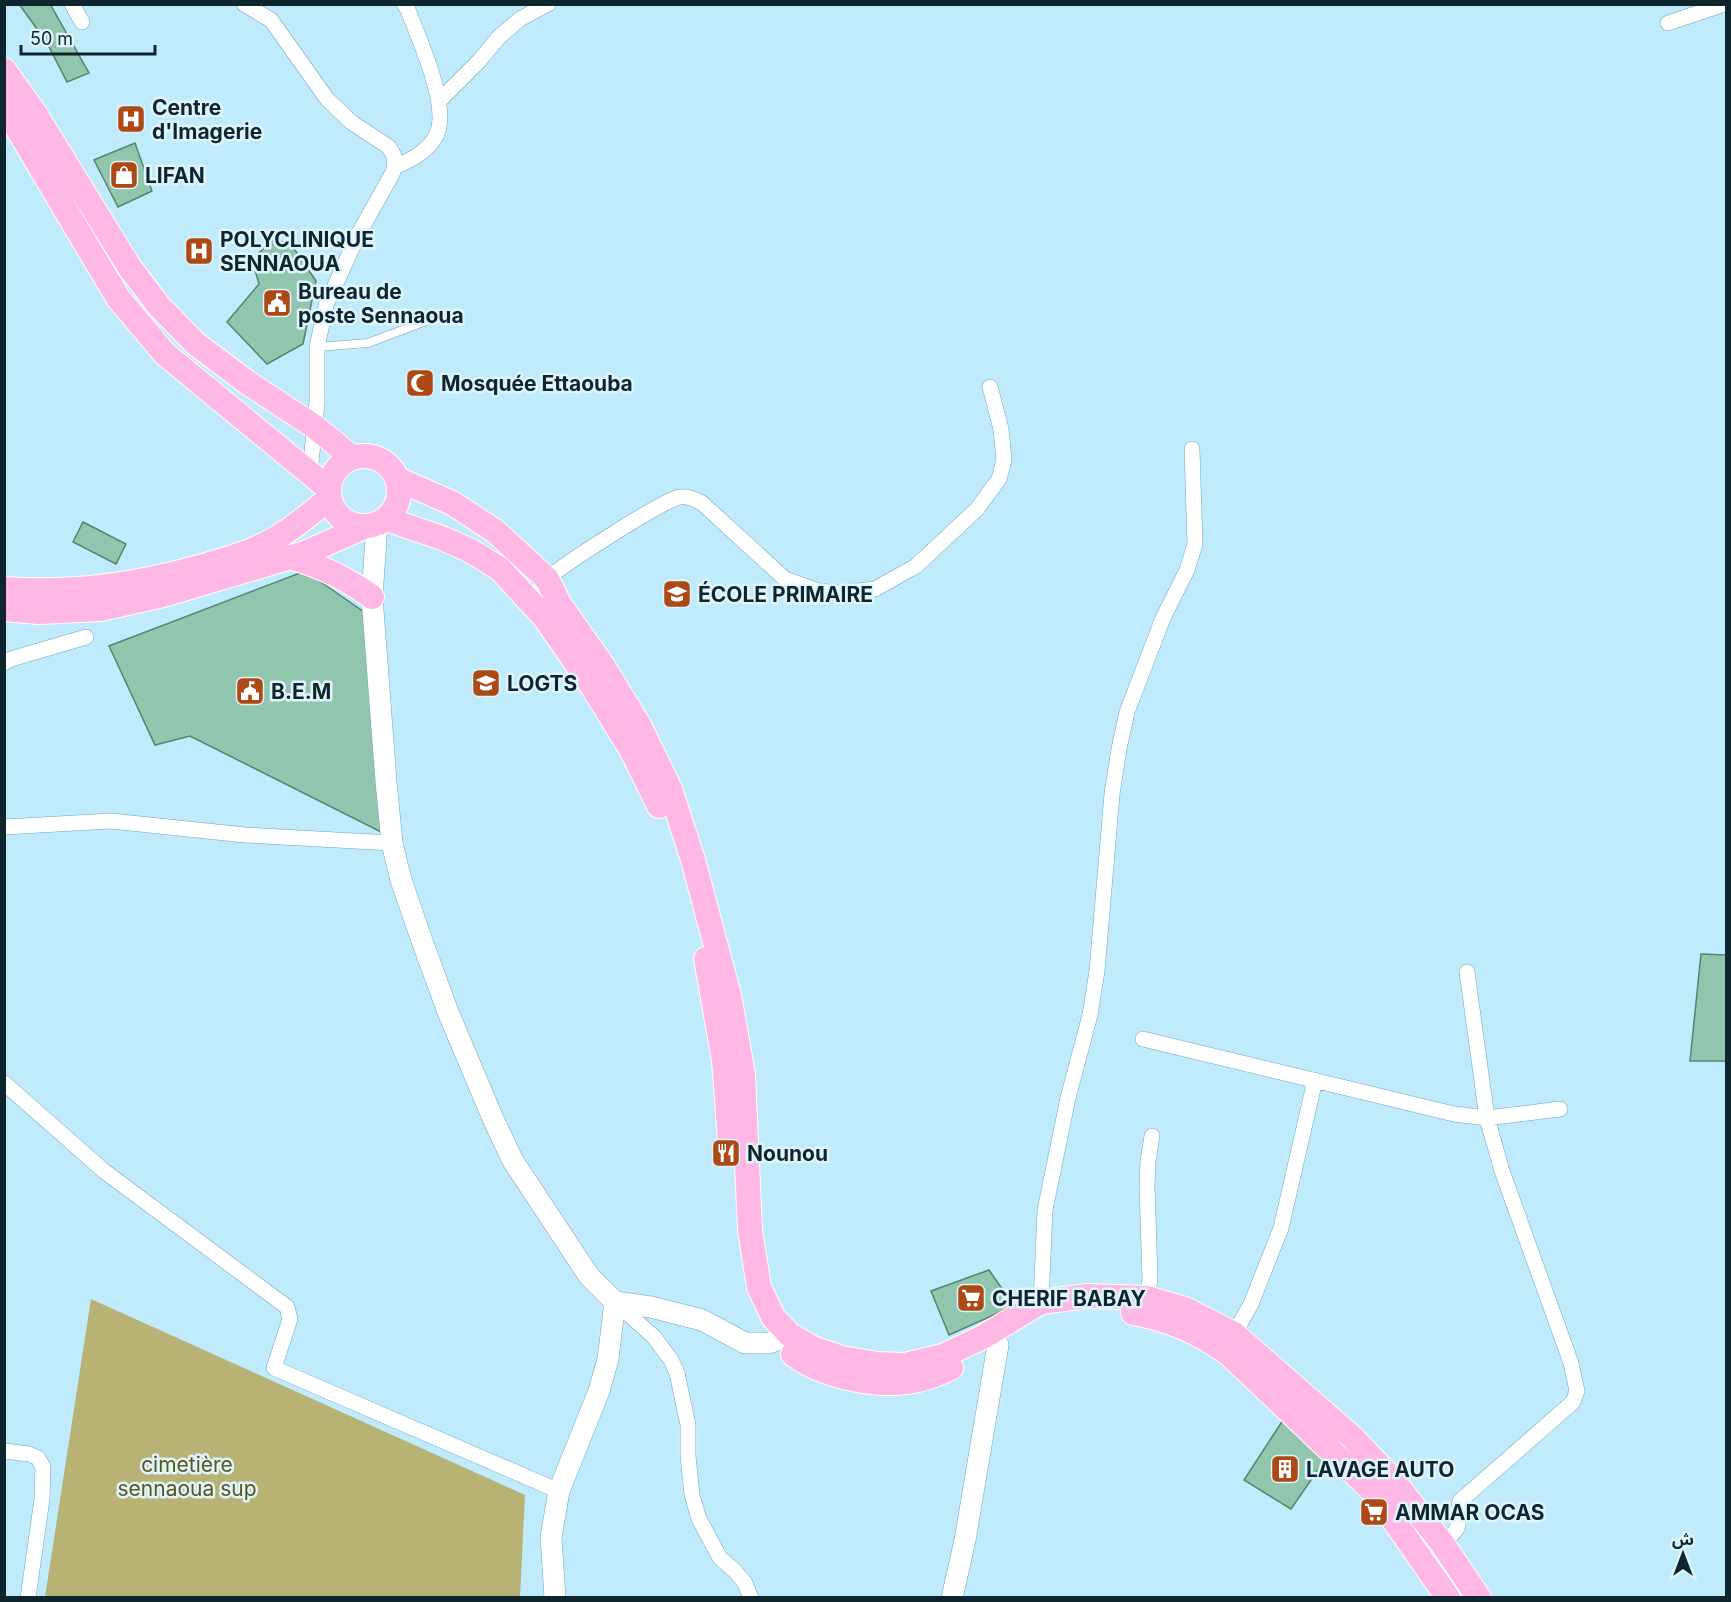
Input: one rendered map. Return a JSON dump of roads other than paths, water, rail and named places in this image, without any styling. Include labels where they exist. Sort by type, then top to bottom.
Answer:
[{"type":"main road","points":[[4,70],[34,112],[130,268],[159,306],[196,344],[248,383],[315,427],[353,458]]},
{"type":"main road","points":[[4,106],[118,298],[165,354],[310,473],[330,494]]},
{"type":"main road","points":[[4,609],[39,612],[101,609],[163,595],[305,553],[376,523],[394,510],[398,500],[397,478],[383,462],[374,458],[353,458],[334,473],[330,494],[333,508],[339,516],[356,525],[376,523],[442,537],[500,569],[545,618],[592,686],[632,751],[657,800],[705,951],[724,1060],[737,1233],[746,1285],[755,1314],[777,1341],[803,1361],[836,1374],[869,1383],[908,1382],[944,1371],[1062,1311],[1121,1310],[1147,1315],[1204,1336],[1229,1354],[1374,1492],[1448,1598]]},
{"type":"main road","points":[[397,478],[452,503],[495,531],[547,579],[561,605],[639,724],[670,789],[693,860],[729,995],[743,1074],[750,1230],[759,1287],[773,1317],[789,1334],[813,1348],[842,1358],[878,1364],[905,1365],[943,1356],[983,1337],[1041,1302],[1087,1296],[1147,1298],[1185,1309],[1234,1334],[1352,1437],[1392,1479],[1442,1543],[1479,1598]]},
{"type":"main road","points":[[4,589],[34,591],[107,588],[167,576],[256,549],[273,540],[330,494]]},
{"type":"main road","points":[[376,523],[372,597],[392,843],[414,918],[448,1012],[513,1161],[589,1276],[615,1302],[651,1307],[702,1320],[745,1343],[777,1341]]},
{"type":"main road","points":[[290,557],[320,566],[355,584],[372,597]]},
{"type":"main road","points":[[555,1598],[551,1537],[559,1491],[602,1380],[608,1359],[615,1302]]},
{"type":"main road","points":[[952,1598],[965,1540],[998,1345]]},
{"type":"street","points":[[72,4],[82,22]]},
{"type":"street","points":[[244,4],[271,20],[327,99],[351,122],[389,147],[394,156],[395,167],[359,233],[326,305],[317,347],[315,427],[310,473]]},
{"type":"street","points":[[268,4],[271,20]]},
{"type":"street","points":[[395,167],[416,157],[437,135],[440,111],[431,71],[404,4]]},
{"type":"street","points":[[439,101],[479,61],[498,37],[520,19],[548,4]]},
{"type":"street","points":[[1668,23],[1725,4]]},
{"type":"street","points":[[529,602],[547,579],[634,520],[680,496],[690,497],[702,503],[784,579],[819,591],[839,593],[875,589],[916,566],[977,509],[999,479],[1004,460],[1001,429],[990,387]]},
{"type":"street","points":[[1041,1302],[1045,1209],[1065,1109],[1090,1014],[1097,971],[1111,805],[1119,749],[1127,712],[1163,618],[1187,570],[1194,544],[1192,449]]},
{"type":"street","points":[[4,663],[86,637]]},
{"type":"street","points":[[4,827],[111,821],[245,835],[392,843]]},
{"type":"street","points":[[1442,1543],[1457,1532],[1460,1523],[1458,1508],[1460,1501],[1573,1402],[1577,1391],[1571,1364],[1502,1171],[1487,1118],[1467,972]]},
{"type":"street","points":[[1143,1039],[1454,1114],[1487,1118],[1560,1109]]},
{"type":"street","points":[[1234,1334],[1251,1304],[1281,1228],[1315,1080]]},
{"type":"street","points":[[4,1083],[104,1171],[287,1307],[290,1319],[274,1368],[559,1491]]},
{"type":"street","points":[[1147,1298],[1150,1279],[1148,1161],[1152,1136]]},
{"type":"street","points":[[615,1302],[654,1337],[671,1360],[677,1373],[688,1425],[692,1495],[699,1519],[720,1558],[745,1583],[751,1598]]},
{"type":"street","points":[[4,1451],[29,1454],[38,1458],[43,1467],[42,1499],[27,1598]]},
{"type":"lane","points":[[317,347],[368,343],[429,320]]},
{"type":"place","name":"Centre d'Imagerie","points":[[131,119]]},
{"type":"place","name":"LIFAN","points":[[124,175]]},
{"type":"place","name":"POLYCLINIQUE SENNAOUA","points":[[199,251]]},
{"type":"place","name":"Bureau de poste Sennaoua","points":[[277,303]]},
{"type":"place","name":"Mosquée Ettaouba","points":[[420,383]]},
{"type":"place","name":"ÉCOLE PRIMAIRE","points":[[677,594]]},
{"type":"place","name":"LOGTS","points":[[486,683]]},
{"type":"place","name":"B.E.M","points":[[250,691]]},
{"type":"place","name":"Nounou","points":[[726,1153]]},
{"type":"place","name":"CHERIF BABAY","points":[[971,1298]]},
{"type":"place","name":"LAVAGE AUTO","points":[[1285,1469]]},
{"type":"place","name":"AMMAR OCAS","points":[[1374,1512]]},
{"type":"park label","name":"cimetière sennaoua sup","points":[[187,1476]]}]
